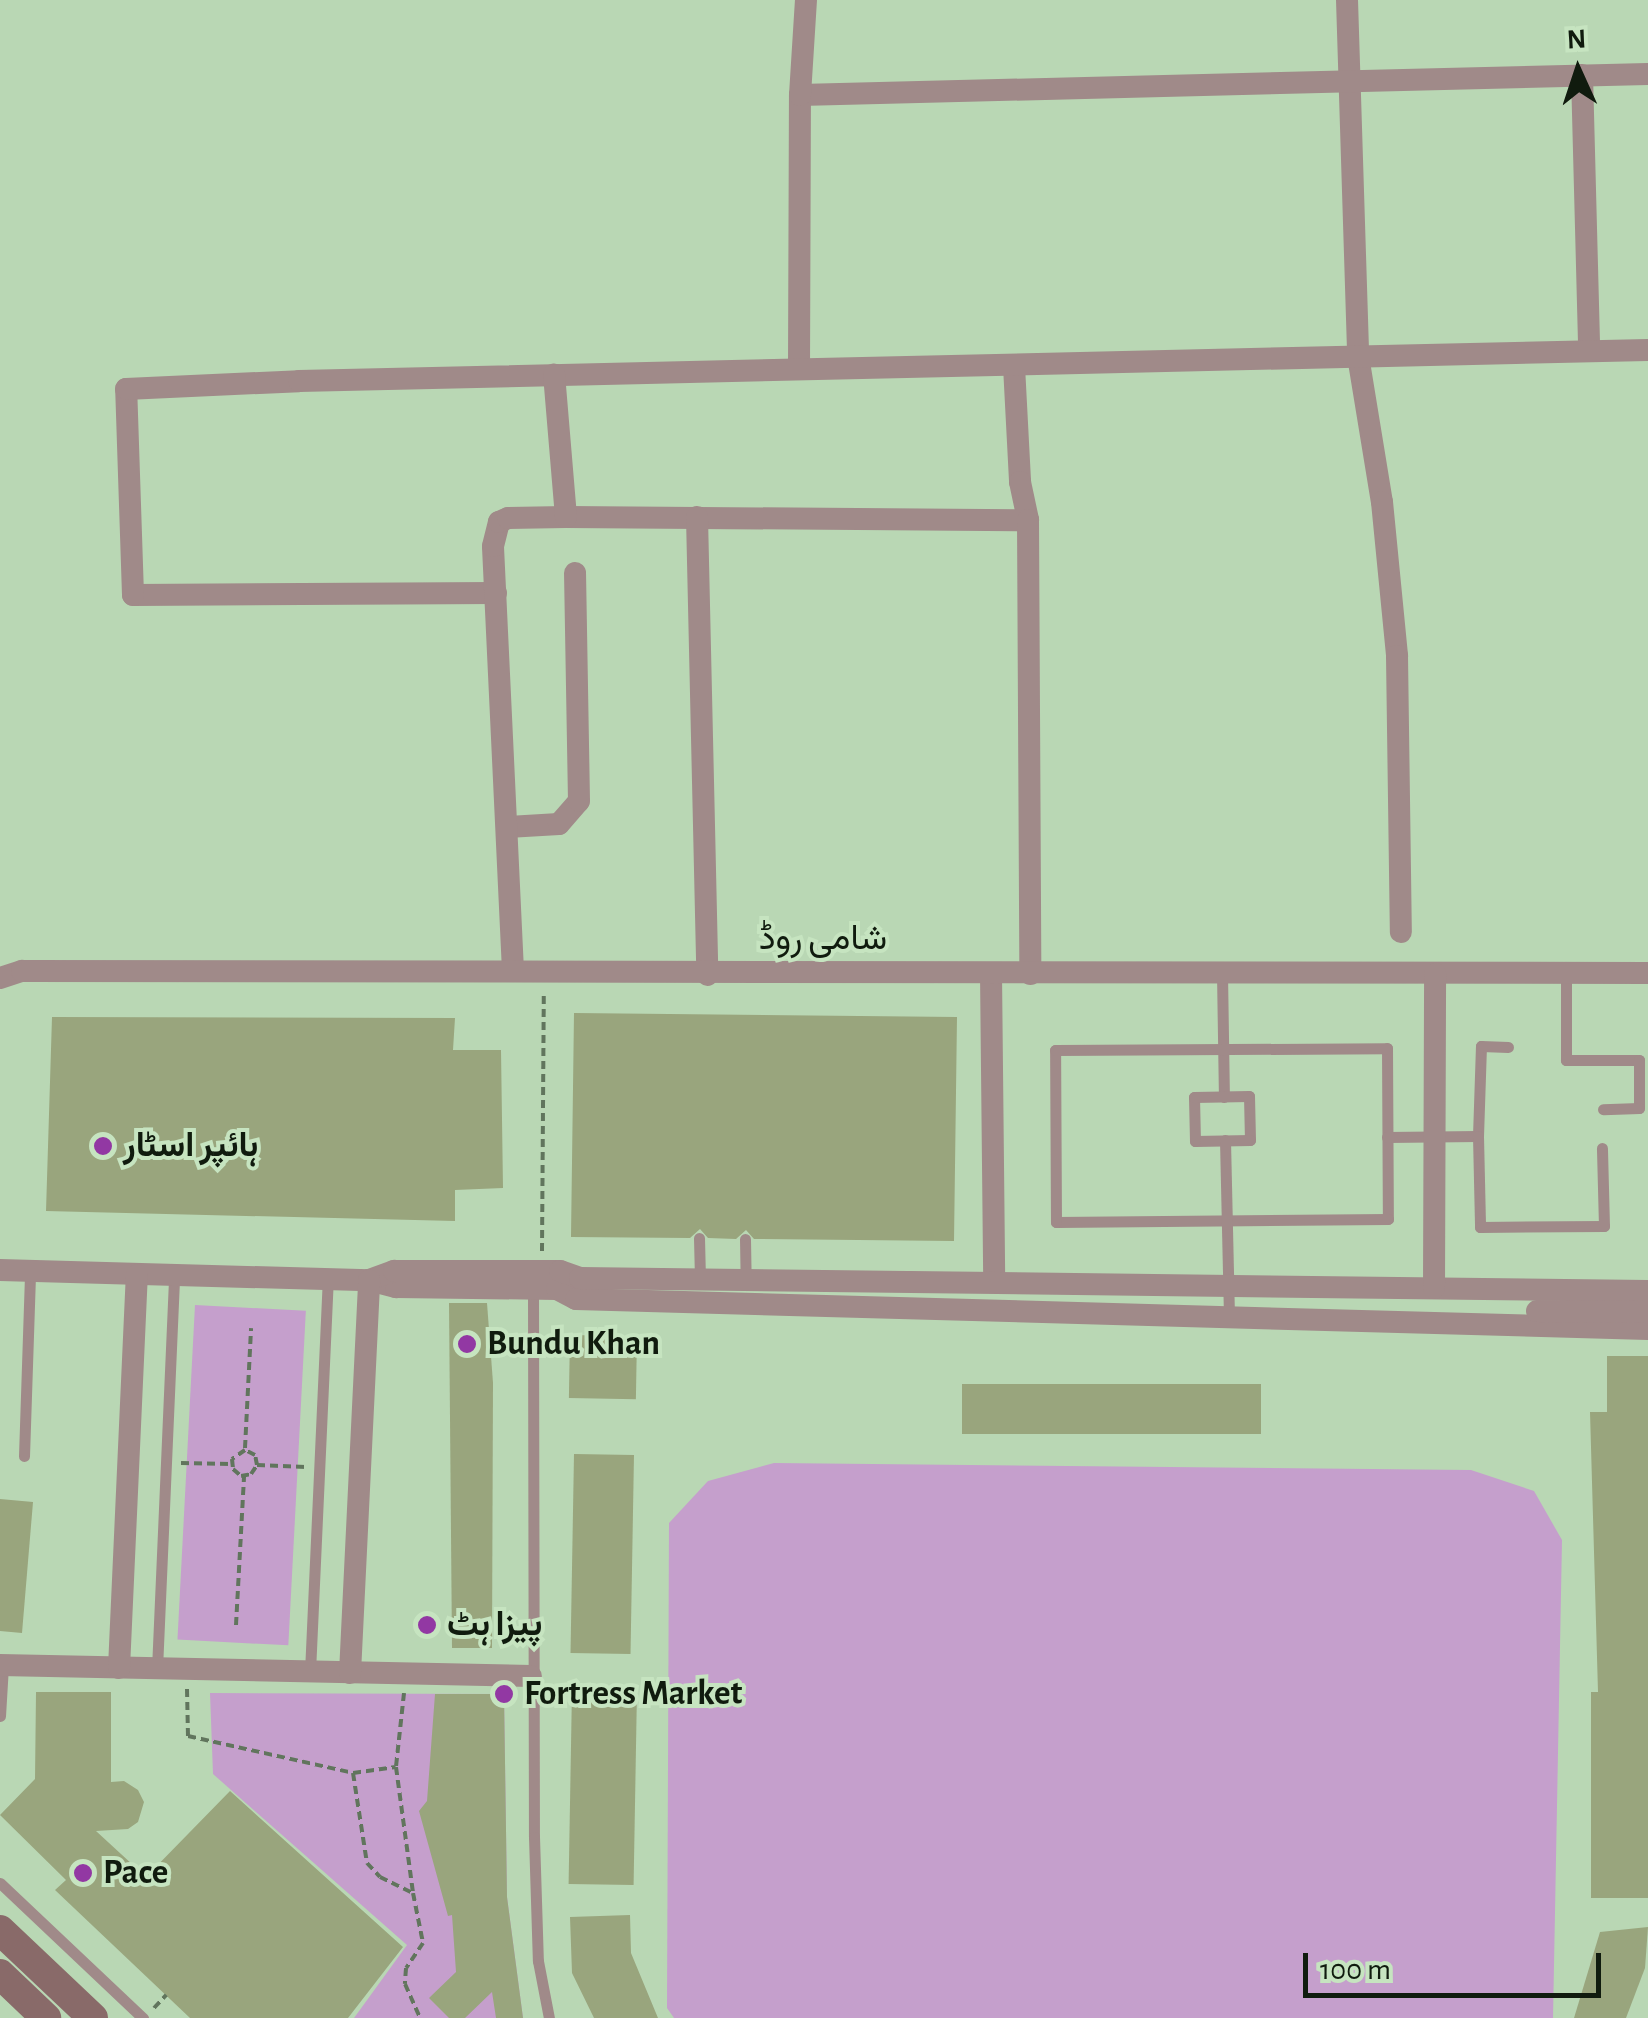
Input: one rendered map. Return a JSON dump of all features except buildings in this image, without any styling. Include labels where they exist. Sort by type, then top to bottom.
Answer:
[{"type":"main road","points":[[0,1930],[93,2018]]},
{"type":"main road","points":[[0,1974],[46,2018]]},
{"type":"street","points":[[799,368],[800,95],[806,0]]},
{"type":"street","points":[[1347,0],[1358,356],[1382,502],[1397,656],[1401,932]]},
{"type":"street","points":[[800,95],[1648,74]]},
{"type":"street","points":[[1582,75],[1589,349]]},
{"type":"street","points":[[496,593],[133,595],[126,389],[799,368],[1648,350]]},
{"type":"street","points":[[1014,366],[1020,482],[1028,520],[1030,974]]},
{"type":"street","points":[[554,376],[566,516]]},
{"type":"street","points":[[514,971],[493,546],[499,522],[508,518],[566,516],[1028,520]]},
{"type":"street","points":[[697,517],[706,975]]},
{"type":"street","points":[[507,827],[559,824],[569,818],[579,801],[575,574]]},
{"type":"street","name":"شامی روڈ","points":[[0,978],[22,971],[544,971],[706,975],[1648,973]]},
{"type":"street","points":[[992,973],[994,1281]]},
{"type":"street","points":[[1436,974],[1436,1136],[1445,1295]]},
{"type":"street","points":[[0,1270],[369,1280],[396,1287],[580,1278],[1228,1285],[1445,1295],[1648,1312]]},
{"type":"street","points":[[119,1668],[137,1275]]},
{"type":"street","points":[[914,1279],[914,1306]]},
{"type":"street","points":[[350,1673],[369,1280]]},
{"type":"street","points":[[537,1280],[576,1299],[1648,1329]]},
{"type":"street","points":[[1346,1321],[1373,1310],[1445,1295],[1648,1291]]},
{"type":"street","points":[[1,1666],[531,1676]]},
{"type":"lane","points":[[1222,973],[1224,1097]]},
{"type":"lane","points":[[1566,974],[1566,1060],[1639,1060],[1640,1108],[1603,1109]]},
{"type":"lane","points":[[1508,1047],[1481,1046],[1480,1228],[1604,1226],[1602,1148]]},
{"type":"lane","points":[[1386,1048],[1387,1137],[1388,1219],[1056,1222],[1055,1050],[1386,1048]]},
{"type":"lane","points":[[1249,1096],[1250,1140],[1225,1140],[1194,1141],[1194,1098],[1249,1096]]},
{"type":"lane","points":[[1387,1137],[1478,1136]]},
{"type":"lane","points":[[1225,1140],[1228,1318]]},
{"type":"lane","points":[[699,1238],[700,1278]]},
{"type":"lane","points":[[745,1239],[746,1278]]},
{"type":"lane","points":[[24,1456],[30,1271]]},
{"type":"lane","points":[[157,1670],[174,1275]]},
{"type":"lane","points":[[310,1672],[328,1279]]},
{"type":"lane","points":[[537,1280],[531,1676],[538,1961],[549,2018]]},
{"type":"lane","points":[[0,1716],[1,1666]]},
{"type":"lane","points":[[0,1883],[143,2018]]},
{"type":"path","points":[[537,1280],[544,971]]},
{"type":"path","points":[[244,1450],[251,1328]]},
{"type":"path","points":[[231,1464],[234,1454],[244,1450],[254,1455],[257,1466]]},
{"type":"path","points":[[166,1462],[231,1464],[244,1476]]},
{"type":"path","points":[[236,1624],[244,1476],[257,1466],[320,1467]]},
{"type":"path","points":[[188,1670],[188,1736],[353,1773],[396,1767]]},
{"type":"path","points":[[407,1674],[396,1767],[423,1943],[406,1968],[404,1984],[420,2018]]},
{"type":"path","points":[[353,1773],[367,1863],[380,1877],[413,1894]]},
{"type":"shaded area","points":[[195,1305],[306,1311],[288,1645],[177,1640]]},
{"type":"shaded area","points":[[774,1463],[1471,1470],[1534,1491],[1562,1540],[1553,2018],[674,2018],[667,2008],[669,1523],[708,1481]]},
{"type":"shaded area","points":[[210,1693],[504,1694],[507,1897],[523,2018],[354,2018],[407,1945],[213,1774]]},
{"type":"place","name":"ہائپر اسٹار","points":[[103,1146]]},
{"type":"place","name":"Bundu Khan","points":[[467,1344]]},
{"type":"place","name":"پیزا ہٹ","points":[[427,1625]]},
{"type":"place","name":"Fortress Market","points":[[504,1694]]},
{"type":"place","name":"Pace","points":[[83,1873]]}]
